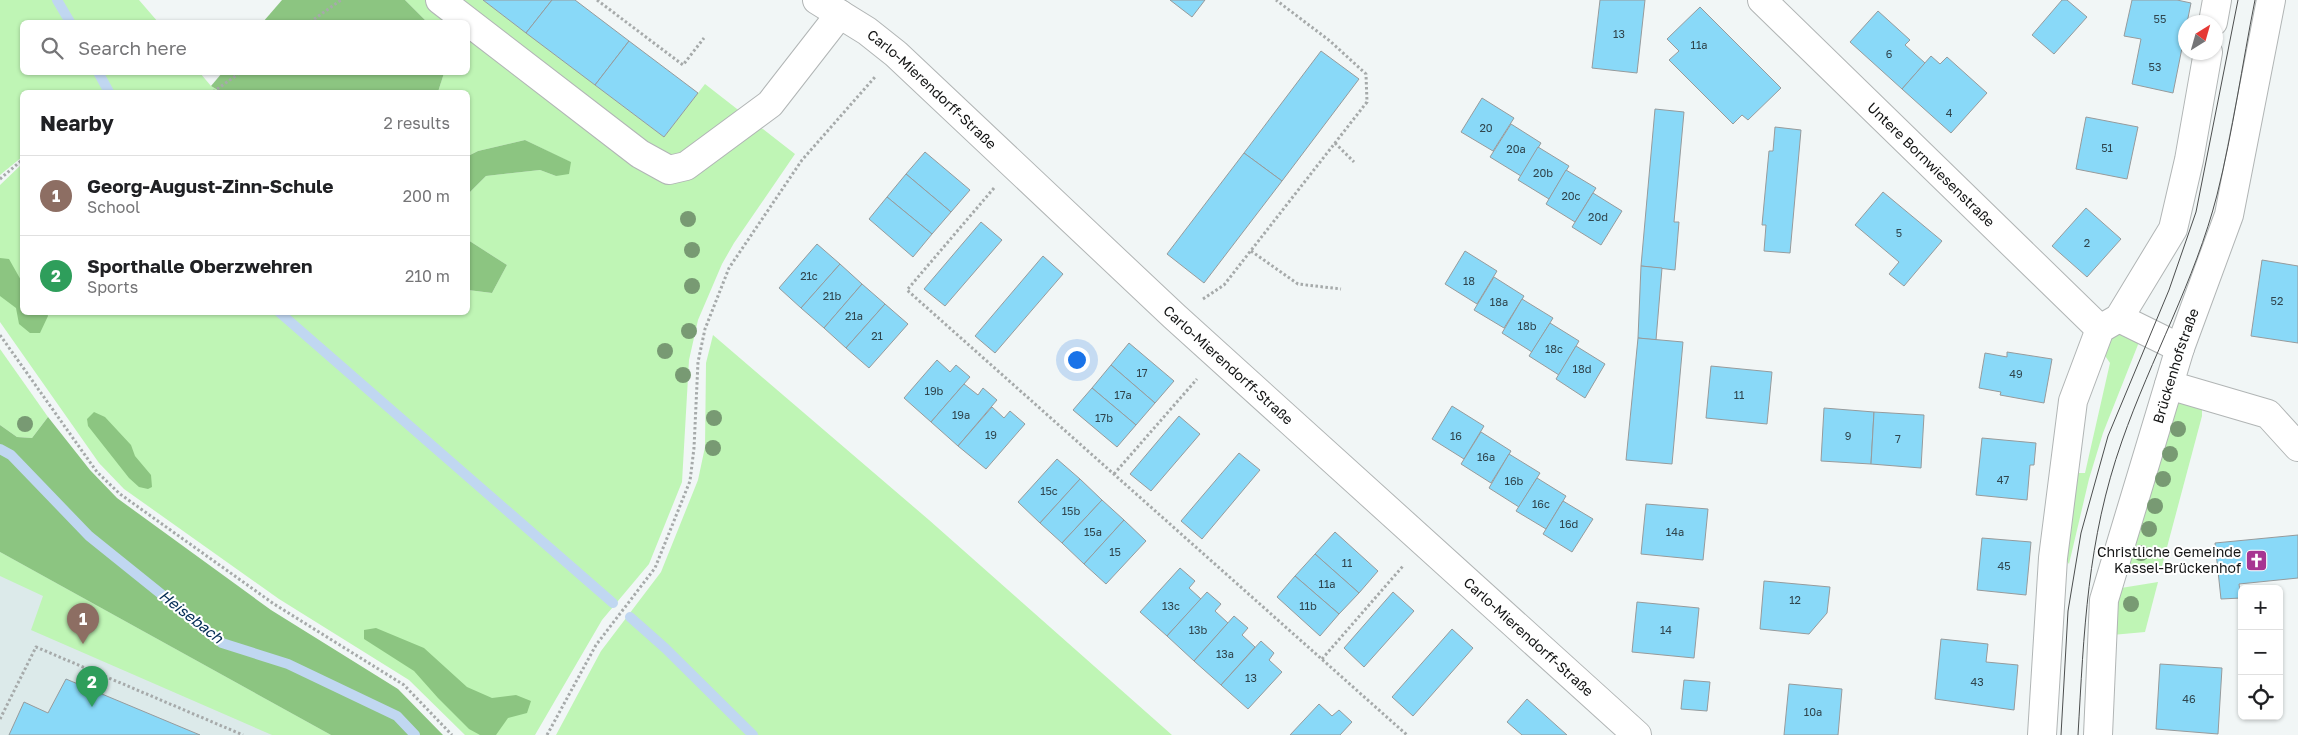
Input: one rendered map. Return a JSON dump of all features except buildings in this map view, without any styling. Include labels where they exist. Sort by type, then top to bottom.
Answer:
[{"type":"street","points":[[440,0],[466,20]]},
{"type":"street","name":"Carlo-Mierendorff-Straße","points":[[817,0],[896,54],[1174,316],[1637,735]]},
{"type":"street","name":"Untere Bornwiesenstraße","points":[[1762,0],[2109,324],[2180,348]]},
{"type":"street","points":[[2214,15],[2217,0]]},
{"type":"street","name":"Brückenhofstraße","points":[[2098,735],[2104,600],[2180,348],[2229,215],[2271,0]]},
{"type":"street","points":[[470,23],[640,154],[669,170],[686,166],[770,104],[840,14]]},
{"type":"street","points":[[2042,735],[2053,558],[2073,401],[2109,324],[2173,229],[2189,160],[2207,60]]},
{"type":"street","points":[[2169,385],[2268,414],[2298,447]]},
{"type":"path","points":[[313,20],[341,0]]},
{"type":"path","points":[[597,0],[683,65],[704,38]]},
{"type":"path","points":[[1174,316],[1224,285],[1367,102],[1366,74],[1330,41],[1276,0]]},
{"type":"path","points":[[546,735],[596,645],[655,568],[690,481],[694,448],[698,362],[705,329],[729,268],[802,160],[896,54]]},
{"type":"path","points":[[216,90],[237,75]]},
{"type":"path","points":[[1335,143],[1354,162]]},
{"type":"path","points":[[0,179],[20,162]]},
{"type":"path","points":[[1014,165],[907,290],[1407,735]]},
{"type":"path","points":[[1252,251],[1298,284],[1341,289]]},
{"type":"path","points":[[0,335],[97,472],[120,494],[274,604],[404,685],[452,735]]},
{"type":"path","points":[[1114,474],[1218,356]]},
{"type":"path","points":[[1322,659],[1424,543]]},
{"type":"path","points":[[0,719],[36,647],[243,735]]},
{"type":"shaded area","points":[[0,552],[331,735],[0,735]]},
{"type":"green space","points":[[0,0],[139,0],[156,20],[20,20],[20,75],[202,75],[211,86],[218,90],[20,90],[20,159],[0,175]]},
{"type":"green space","points":[[282,0],[405,0],[425,20],[265,20]]},
{"type":"green space","points":[[405,0],[483,0],[664,137],[705,84],[795,154],[734,243],[722,264],[698,320],[689,360],[682,482],[649,564],[602,620],[535,735],[465,735],[409,680],[279,599],[124,489],[99,463],[0,322],[0,185],[20,166],[20,315],[470,315],[470,290],[492,293],[507,265],[470,241],[470,192],[486,176],[540,170],[556,176],[570,162],[525,140],[478,151],[470,155],[470,90],[439,90],[443,75],[470,75],[470,20],[425,20]]},
{"type":"green space","points":[[220,75],[443,75],[439,90],[218,90],[211,86]]},
{"type":"green space","points":[[525,140],[571,162],[569,174],[556,176],[540,170],[486,176],[470,192],[470,155],[478,151]]},
{"type":"green space","points":[[470,241],[507,265],[492,293],[470,290]]},
{"type":"green space","points":[[0,258],[9,259],[20,278],[20,315],[48,315],[40,333],[30,333],[19,324],[16,308],[0,296]]},
{"type":"green space","points":[[2120,331],[2141,337],[2103,433],[2089,479],[2069,564],[2066,560],[2076,473],[2085,473],[2110,363],[2101,350],[2110,338]]},
{"type":"green space","points":[[713,335],[929,520],[1172,735],[556,735],[601,651],[661,572],[698,480],[705,447],[706,363]]},
{"type":"green space","points":[[0,349],[48,417],[32,438],[17,437],[0,425]]},
{"type":"green space","points":[[2182,401],[2193,403],[2202,409],[2202,416],[2162,566],[2127,566],[2174,406]]},
{"type":"green space","points":[[94,412],[105,417],[131,445],[135,456],[151,475],[152,487],[148,489],[139,487],[129,478],[88,426],[87,419]]},
{"type":"green space","points":[[48,417],[90,470],[117,498],[271,610],[398,689],[443,735],[331,735],[0,552],[0,425],[17,437],[32,438]]},
{"type":"green space","points":[[0,552],[331,735],[272,735],[31,630],[43,596],[0,576]]},
{"type":"green space","points":[[2158,582],[2145,632],[2112,635],[2115,607],[2121,588]]},
{"type":"green space","points":[[376,628],[424,648],[467,687],[492,698],[516,695],[531,701],[527,713],[508,718],[496,735],[480,735],[469,729],[414,671],[364,639],[364,630]]},
{"type":"waterway","points":[[57,0],[69,20]]},
{"type":"waterway","points":[[100,75],[108,90]]},
{"type":"waterway","points":[[282,315],[613,603]]},
{"type":"waterway","name":"Heisebach","points":[[0,449],[11,455],[89,536],[222,643],[288,664],[397,716],[415,735]]},
{"type":"waterway","points":[[630,617],[665,648],[753,735]]},
{"type":"tram line","points":[[2061,735],[2068,611],[2081,533],[2108,436],[2169,290],[2196,212],[2238,0]]},
{"type":"tram line","points":[[2078,735],[2085,623],[2094,550],[2101,514],[2122,441],[2185,289],[2208,227],[2228,147],[2255,0]]},
{"type":"place","name":"Christliche Gemeinde Kassel-Brückenhof","points":[[2257,560]]},
{"type":"place","name":"Georg-August-Zinn-Schule","points":[[83,644]]},
{"type":"place","name":"Sporthalle Oberzwehren","points":[[92,707]]}]
